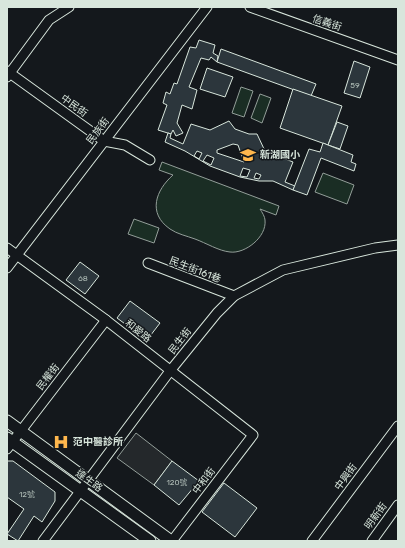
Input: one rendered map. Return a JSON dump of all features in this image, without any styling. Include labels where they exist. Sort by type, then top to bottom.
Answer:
[{"type":"main road","name":"達生路","points":[[7,421],[172,541]]},
{"type":"main road","name":"達生路","points":[[9,443],[150,541]]},
{"type":"street","points":[[8,74],[49,20],[69,7]]},
{"type":"street","name":"民族街","points":[[7,268],[207,7]]},
{"type":"street","name":"信義街","points":[[250,7],[398,60]]},
{"type":"street","name":"中民街","points":[[8,74],[104,141],[125,144],[150,160]]},
{"type":"street","name":"民生街","points":[[42,541],[170,371],[217,313],[234,296],[282,270],[375,248],[398,246]]},
{"type":"street","name":"和愛路","points":[[7,248],[106,320],[253,435]]},
{"type":"street","name":"民生街161巷","points":[[148,263],[234,296]]},
{"type":"street","name":"民權街","points":[[9,443],[20,431],[106,320]]},
{"type":"street","name":"中興街","points":[[312,541],[398,426]]},
{"type":"street","name":"中和街","points":[[172,541],[253,435]]},
{"type":"street","name":"明新街","points":[[372,541],[398,505]]},
{"type":"green space","points":[[241,87],[253,91],[244,117],[232,113]]},
{"type":"green space","points":[[260,94],[271,98],[262,123],[251,118]]},
{"type":"green space","points":[[162,162],[279,206],[276,215],[260,209],[264,216],[265,226],[259,238],[248,247],[236,252],[221,250],[176,232],[163,223],[158,216],[156,209],[156,202],[162,188],[173,175],[159,170]]},
{"type":"green space","points":[[323,173],[354,185],[347,204],[315,192]]},
{"type":"green space","points":[[134,219],[159,228],[154,243],[128,234]]},
{"type":"shaded area","points":[[136,433],[172,461],[154,485],[117,458]]},
{"type":"building","points":[[199,40],[215,45],[213,53],[218,56],[217,62],[211,57],[209,60],[201,58],[189,87],[197,90],[192,109],[182,105],[177,123],[183,133],[176,136],[173,130],[171,134],[158,130],[167,105],[163,103],[166,92],[170,94],[174,83],[177,84],[190,47],[196,48]]},
{"type":"building","points":[[221,49],[316,84],[311,96],[217,62]]},
{"type":"building","points":[[354,61],[370,67],[360,98],[344,93]]},
{"type":"building","points":[[207,68],[233,77],[225,97],[200,89]]},
{"type":"building","points":[[293,89],[342,106],[328,145],[280,128]]},
{"type":"building","points":[[229,121],[235,129],[249,134],[257,134],[265,151],[293,162],[285,182],[295,186],[293,190],[273,181],[259,181],[240,177],[210,166],[185,151],[165,142],[168,133],[171,134],[170,138],[183,144],[191,124],[210,130]],"holes":[[[233,144],[238,145],[244,162],[217,153],[217,150]],[[197,151],[202,153],[199,159],[194,156]],[[207,155],[214,158],[211,165],[203,161]],[[243,168],[250,170],[247,177],[240,176]],[[256,173],[261,175],[259,179],[254,178]]]},
{"type":"building","points":[[337,122],[348,126],[340,149],[328,145]]},
{"type":"building","points":[[323,143],[353,155],[351,162],[356,164],[354,171],[321,158],[307,195],[293,190],[309,149],[320,152]]},
{"type":"building","points":[[80,262],[99,276],[85,294],[66,280]]},
{"type":"building","points":[[130,301],[160,323],[147,340],[117,318]]},
{"type":"building","points":[[7,461],[13,461],[55,492],[55,501],[42,522],[34,516],[18,541],[7,534],[24,509],[7,497]]},
{"type":"building","points":[[172,461],[199,481],[179,505],[154,485]]},
{"type":"building","points":[[224,483],[257,508],[235,537],[202,512]]},
{"type":"place","name":"新湖國小","points":[[248,155]]},
{"type":"place","name":"范中醫診所","points":[[61,442]]}]
